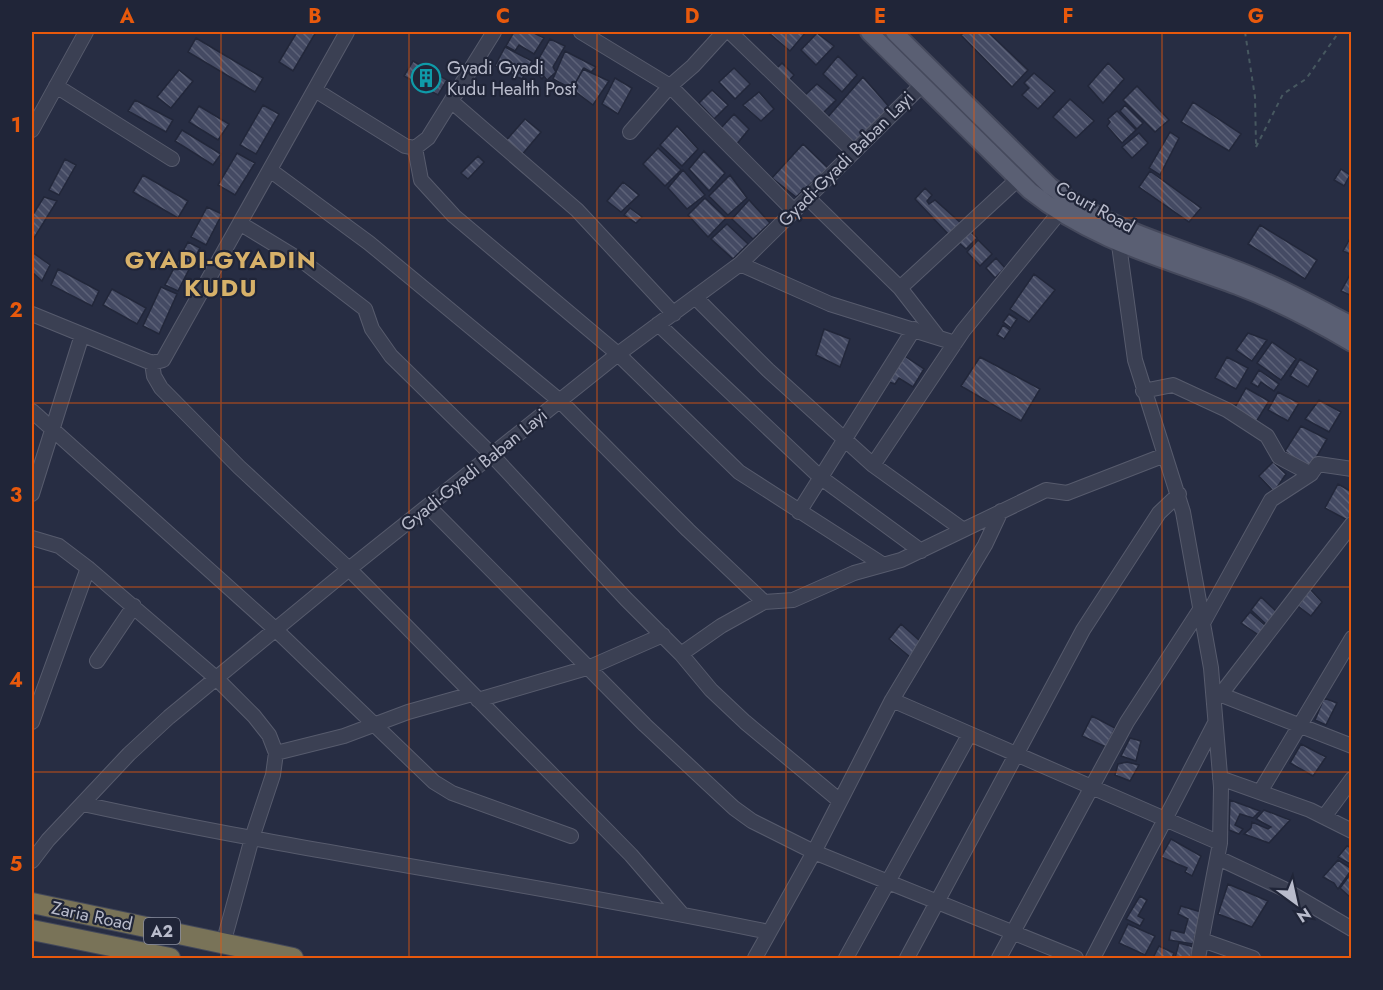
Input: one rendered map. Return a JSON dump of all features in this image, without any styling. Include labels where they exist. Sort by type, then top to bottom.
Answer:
[{"type":"highway","name":"Zaria Road","points":[[32,903],[294,958]]},
{"type":"highway","name":"Zaria Road","points":[[32,930],[170,958]]},
{"type":"main road","name":"Court Road","points":[[869,32],[1018,179],[1059,213],[1119,245],[1280,304],[1352,343]]},
{"type":"main road","name":"Court Road","points":[[894,32],[1050,186],[1075,205],[1128,230],[1235,269],[1352,325]]},
{"type":"street","points":[[32,130],[86,32]]},
{"type":"street","points":[[32,314],[152,363],[163,360],[168,355],[347,32]]},
{"type":"street","points":[[315,90],[405,146],[415,148],[428,138],[494,32]]},
{"type":"street","points":[[581,32],[670,86],[794,211]]},
{"type":"street","points":[[630,132],[670,86],[693,66],[724,32]]},
{"type":"street","points":[[730,32],[854,152]]},
{"type":"street","name":"Gyadi-Gyadi Baban Layi","points":[[32,861],[48,840],[129,754],[216,678],[618,354],[740,264],[921,85]]},
{"type":"street","points":[[56,86],[172,159]]},
{"type":"street","points":[[451,101],[577,210],[674,314]]},
{"type":"street","points":[[415,148],[421,180],[454,216],[618,354],[739,472],[882,564]]},
{"type":"street","points":[[270,170],[378,250],[560,401],[680,523],[764,602]]},
{"type":"street","points":[[900,288],[1018,179]]},
{"type":"street","points":[[808,198],[900,288],[938,337]]},
{"type":"street","points":[[873,465],[955,343],[991,294],[1059,213]]},
{"type":"street","points":[[241,224],[304,263],[365,309],[372,329],[391,356],[492,455],[681,654],[711,690],[745,722],[840,801]]},
{"type":"street","points":[[1119,245],[1136,360],[1143,391],[1179,494],[1217,693],[1215,723],[1220,778],[1220,843],[1198,958]]},
{"type":"street","points":[[740,264],[830,304],[955,343]]},
{"type":"street","points":[[696,298],[768,370],[873,465],[962,529]]},
{"type":"street","points":[[658,324],[820,477],[921,551]]},
{"type":"street","points":[[799,512],[914,329]]},
{"type":"street","points":[[32,494],[82,335]]},
{"type":"street","points":[[152,363],[154,376],[161,388],[239,467],[349,569],[638,862],[681,913]]},
{"type":"street","points":[[1143,391],[1173,385],[1227,410],[1267,436],[1280,457],[1311,474]]},
{"type":"street","points":[[32,411],[275,629],[426,775],[452,794],[571,836]]},
{"type":"street","points":[[681,654],[721,626],[764,602],[793,600],[854,573],[921,551],[1046,490],[1066,493],[1165,455]]},
{"type":"street","points":[[1203,623],[1271,500],[1311,474],[1318,464],[1352,469]]},
{"type":"street","points":[[907,958],[1083,630],[1159,513],[1179,494]]},
{"type":"street","points":[[428,506],[645,725],[734,808],[752,821],[814,852],[1076,958]]},
{"type":"street","points":[[755,958],[814,852],[892,700],[985,545],[1001,511]]},
{"type":"street","points":[[1217,693],[1352,524]]},
{"type":"street","points":[[32,538],[59,546],[134,606],[216,678],[254,716],[269,735],[276,753],[273,775],[252,838],[223,944]]},
{"type":"street","points":[[32,722],[88,568]]},
{"type":"street","points":[[97,661],[134,606]]},
{"type":"street","points":[[999,958],[1140,702],[1201,608]]},
{"type":"street","points":[[276,753],[344,736],[373,724],[590,667],[663,635]]},
{"type":"street","points":[[1260,792],[1352,638]]},
{"type":"street","points":[[1217,693],[1352,746]]},
{"type":"street","points":[[892,700],[1091,789],[1220,843]]},
{"type":"street","points":[[1093,958],[1215,723]]},
{"type":"street","points":[[846,958],[969,735]]},
{"type":"street","points":[[1220,778],[1324,817],[1352,831]]},
{"type":"street","points":[[1324,817],[1352,778]]},
{"type":"street","points":[[83,804],[252,838],[681,913],[769,932]]},
{"type":"street","points":[[1218,858],[1282,888],[1352,929]]},
{"type":"street","points":[[1202,940],[1253,958]]},
{"type":"path","points":[[1245,32],[1255,97],[1256,147],[1283,94],[1306,80],[1339,32]]},
{"type":"building","points":[[297,32],[316,32],[293,71],[279,62]]},
{"type":"building","points":[[514,32],[532,32],[544,38],[534,54],[519,45],[515,51],[506,46]]},
{"type":"building","points":[[772,32],[806,32],[790,51],[770,34]]},
{"type":"building","points":[[965,32],[988,32],[1028,70],[1012,87],[961,35]]},
{"type":"building","points":[[817,33],[834,46],[816,65],[801,50]]},
{"type":"building","points":[[196,38],[263,78],[255,92],[188,52]]},
{"type":"building","points":[[550,39],[565,46],[553,67],[556,72],[547,80],[544,76],[542,79],[533,69]]},
{"type":"building","points":[[505,47],[532,61],[522,79],[495,66]]},
{"type":"building","points":[[565,51],[596,67],[591,72],[584,68],[572,89],[553,79]]},
{"type":"building","points":[[838,56],[857,75],[842,92],[823,74]]},
{"type":"building","name":"Gyadi Gyadi Kudu Health Post","points":[[413,61],[447,80],[438,95],[404,76]]},
{"type":"building","points":[[782,63],[794,75],[787,83],[774,71]]},
{"type":"building","points":[[1108,63],[1124,79],[1103,103],[1088,86]]},
{"type":"building","points":[[734,68],[750,84],[735,99],[719,82]]},
{"type":"building","points":[[583,69],[609,81],[593,105],[572,89]]},
{"type":"building","points":[[179,70],[193,81],[171,108],[157,97]]},
{"type":"building","points":[[1034,73],[1055,91],[1038,109],[1022,95],[1029,88],[1024,83]]},
{"type":"building","points":[[863,77],[890,108],[853,145],[827,118]]},
{"type":"building","points":[[615,78],[632,88],[618,114],[602,104]]},
{"type":"building","points":[[817,84],[836,100],[822,114],[803,97]]},
{"type":"building","points":[[1137,86],[1169,120],[1155,132],[1123,100]]},
{"type":"building","points":[[712,90],[728,105],[714,119],[699,103]]},
{"type":"building","points":[[759,92],[774,109],[761,121],[743,105]]},
{"type":"building","points":[[1070,99],[1094,121],[1076,138],[1053,117]]},
{"type":"building","points":[[135,100],[173,120],[166,132],[128,111]]},
{"type":"building","points":[[1193,102],[1241,134],[1229,151],[1181,122]]},
{"type":"building","points":[[263,105],[279,114],[256,154],[240,145]]},
{"type":"building","points":[[1125,105],[1143,123],[1137,129],[1120,111]]},
{"type":"building","points":[[199,106],[229,124],[218,140],[189,122]]},
{"type":"building","points":[[1117,111],[1136,130],[1122,143],[1107,126],[1110,122],[1108,119]]},
{"type":"building","points":[[734,114],[749,129],[736,145],[721,128]]},
{"type":"building","points":[[525,119],[541,132],[520,157],[503,144]]},
{"type":"building","points":[[677,126],[698,149],[682,166],[660,145]]},
{"type":"building","points":[[182,130],[221,154],[213,165],[175,141]]},
{"type":"building","points":[[1170,132],[1179,138],[1160,175],[1149,168]]},
{"type":"building","points":[[1139,133],[1148,143],[1132,158],[1122,147]]},
{"type":"building","points":[[803,144],[828,168],[796,197],[772,178]]},
{"type":"building","points":[[658,148],[681,170],[665,186],[643,164]]},
{"type":"building","points":[[704,151],[725,173],[709,191],[689,169]]},
{"type":"building","points":[[237,153],[255,163],[235,195],[218,185]]},
{"type":"building","points":[[478,156],[484,162],[468,179],[461,173]]},
{"type":"building","points":[[65,159],[76,165],[59,195],[49,190]]},
{"type":"building","points":[[1341,169],[1350,175],[1344,186],[1334,180]]},
{"type":"building","points":[[683,170],[705,195],[687,209],[668,188]]},
{"type":"building","points":[[1150,171],[1201,208],[1189,222],[1139,187]]},
{"type":"building","points":[[143,175],[188,201],[178,218],[133,192]]},
{"type":"building","points":[[730,175],[747,198],[728,215],[709,196]]},
{"type":"building","points":[[623,182],[639,195],[621,212],[607,201]]},
{"type":"building","points":[[925,188],[932,195],[927,201],[929,204],[935,200],[963,225],[951,237],[915,199]]},
{"type":"building","points":[[44,197],[57,201],[34,238],[32,237],[32,216]]},
{"type":"building","points":[[705,198],[726,218],[708,237],[688,215]]},
{"type":"building","points":[[749,200],[770,223],[753,239],[732,219]]},
{"type":"building","points":[[207,207],[222,214],[206,245],[191,237]]},
{"type":"building","points":[[630,208],[642,217],[636,223],[624,215]]},
{"type":"building","points":[[727,224],[748,244],[733,259],[711,239]]},
{"type":"building","points":[[1260,225],[1317,260],[1305,279],[1248,244]]},
{"type":"building","points":[[969,230],[977,238],[966,249],[958,242]]},
{"type":"building","points":[[1352,235],[1352,255],[1343,251]]},
{"type":"building","points":[[978,240],[992,254],[980,266],[967,252]]},
{"type":"building","points":[[188,242],[200,248],[178,291],[165,285]]},
{"type":"building","points":[[32,252],[50,265],[42,281],[32,272]]},
{"type":"building","points":[[996,258],[1005,268],[995,278],[986,268]]},
{"type":"building","points":[[58,269],[99,291],[92,306],[51,285]]},
{"type":"building","points":[[1352,273],[1352,296],[1341,291]]},
{"type":"building","points":[[1034,274],[1055,290],[1029,322],[1010,309]]},
{"type":"building","points":[[161,287],[177,294],[159,334],[143,326]]},
{"type":"building","points":[[112,289],[146,308],[137,324],[103,305]]},
{"type":"building","points":[[1009,314],[1017,319],[1011,328],[1003,322]]},
{"type":"building","points":[[1003,325],[1010,330],[1004,339],[997,335]]},
{"type":"building","points":[[824,329],[850,339],[840,367],[816,355]]},
{"type":"building","points":[[1248,333],[1267,340],[1252,361],[1236,350]]},
{"type":"building","points":[[1272,342],[1296,359],[1281,380],[1257,363]]},
{"type":"building","points":[[903,355],[924,369],[913,387],[899,378],[895,384],[886,381]]},
{"type":"building","points":[[980,357],[1040,389],[1021,421],[961,386]]},
{"type":"building","points":[[1227,357],[1248,368],[1236,389],[1215,378]]},
{"type":"building","points":[[1300,359],[1318,370],[1308,387],[1290,376]]},
{"type":"building","points":[[1259,370],[1279,384],[1274,391],[1261,382],[1258,387],[1251,383]]},
{"type":"building","points":[[1246,388],[1269,401],[1256,422],[1234,409]]},
{"type":"building","points":[[1278,392],[1299,403],[1288,421],[1268,410]]},
{"type":"building","points":[[1319,400],[1341,412],[1329,432],[1305,419]]},
{"type":"building","points":[[1301,426],[1327,439],[1309,470],[1285,451]]},
{"type":"building","points":[[1273,462],[1286,474],[1274,492],[1259,476]]},
{"type":"building","points":[[1338,484],[1352,492],[1349,521],[1325,508]]},
{"type":"building","points":[[1310,589],[1322,602],[1311,616],[1298,606]]},
{"type":"building","points":[[1261,597],[1278,613],[1268,626],[1251,610]]},
{"type":"building","points":[[1250,612],[1267,627],[1260,636],[1241,623]]},
{"type":"building","points":[[901,624],[921,642],[910,657],[889,639]]},
{"type":"building","points":[[1324,698],[1337,703],[1326,725],[1315,720]]},
{"type":"building","points":[[1092,716],[1115,728],[1106,747],[1082,736]]},
{"type":"building","points":[[1130,738],[1141,741],[1136,761],[1121,756]]},
{"type":"building","points":[[1301,744],[1326,757],[1313,776],[1290,763]]},
{"type":"building","points":[[1127,762],[1139,765],[1130,781],[1115,775],[1118,764]]},
{"type":"building","points":[[1230,800],[1260,811],[1253,818],[1240,814],[1235,825],[1243,829],[1239,834],[1229,830]]},
{"type":"building","points":[[1264,810],[1290,820],[1269,843],[1244,834],[1251,828],[1252,822],[1268,829],[1271,827],[1256,819]]},
{"type":"building","points":[[1171,839],[1201,856],[1192,876],[1185,872],[1187,868],[1161,857]]},
{"type":"building","points":[[1347,846],[1352,848],[1352,865],[1338,857]]},
{"type":"building","points":[[1338,860],[1352,869],[1338,889],[1334,883],[1323,877]]},
{"type":"building","points":[[1352,872],[1352,897],[1351,898],[1340,888]]},
{"type":"building","points":[[1228,884],[1268,901],[1252,927],[1218,914]]},
{"type":"building","points":[[1140,896],[1147,900],[1138,916],[1144,919],[1140,926],[1126,919]]},
{"type":"building","points":[[1181,906],[1201,912],[1193,944],[1169,940],[1171,930],[1184,933],[1188,919],[1178,914]]},
{"type":"building","points":[[1128,924],[1155,936],[1145,955],[1119,943]]},
{"type":"building","points":[[1179,943],[1194,947],[1190,958],[1175,958]]},
{"type":"building","points":[[1159,946],[1174,953],[1172,958],[1153,958]]},
{"type":"place","name":"Gyadi Gyadi Kudu Health Post","points":[[426,78]]},
{"type":"district","name":"GYADI-GYADIN KUDU","points":[[221,274]]}]
